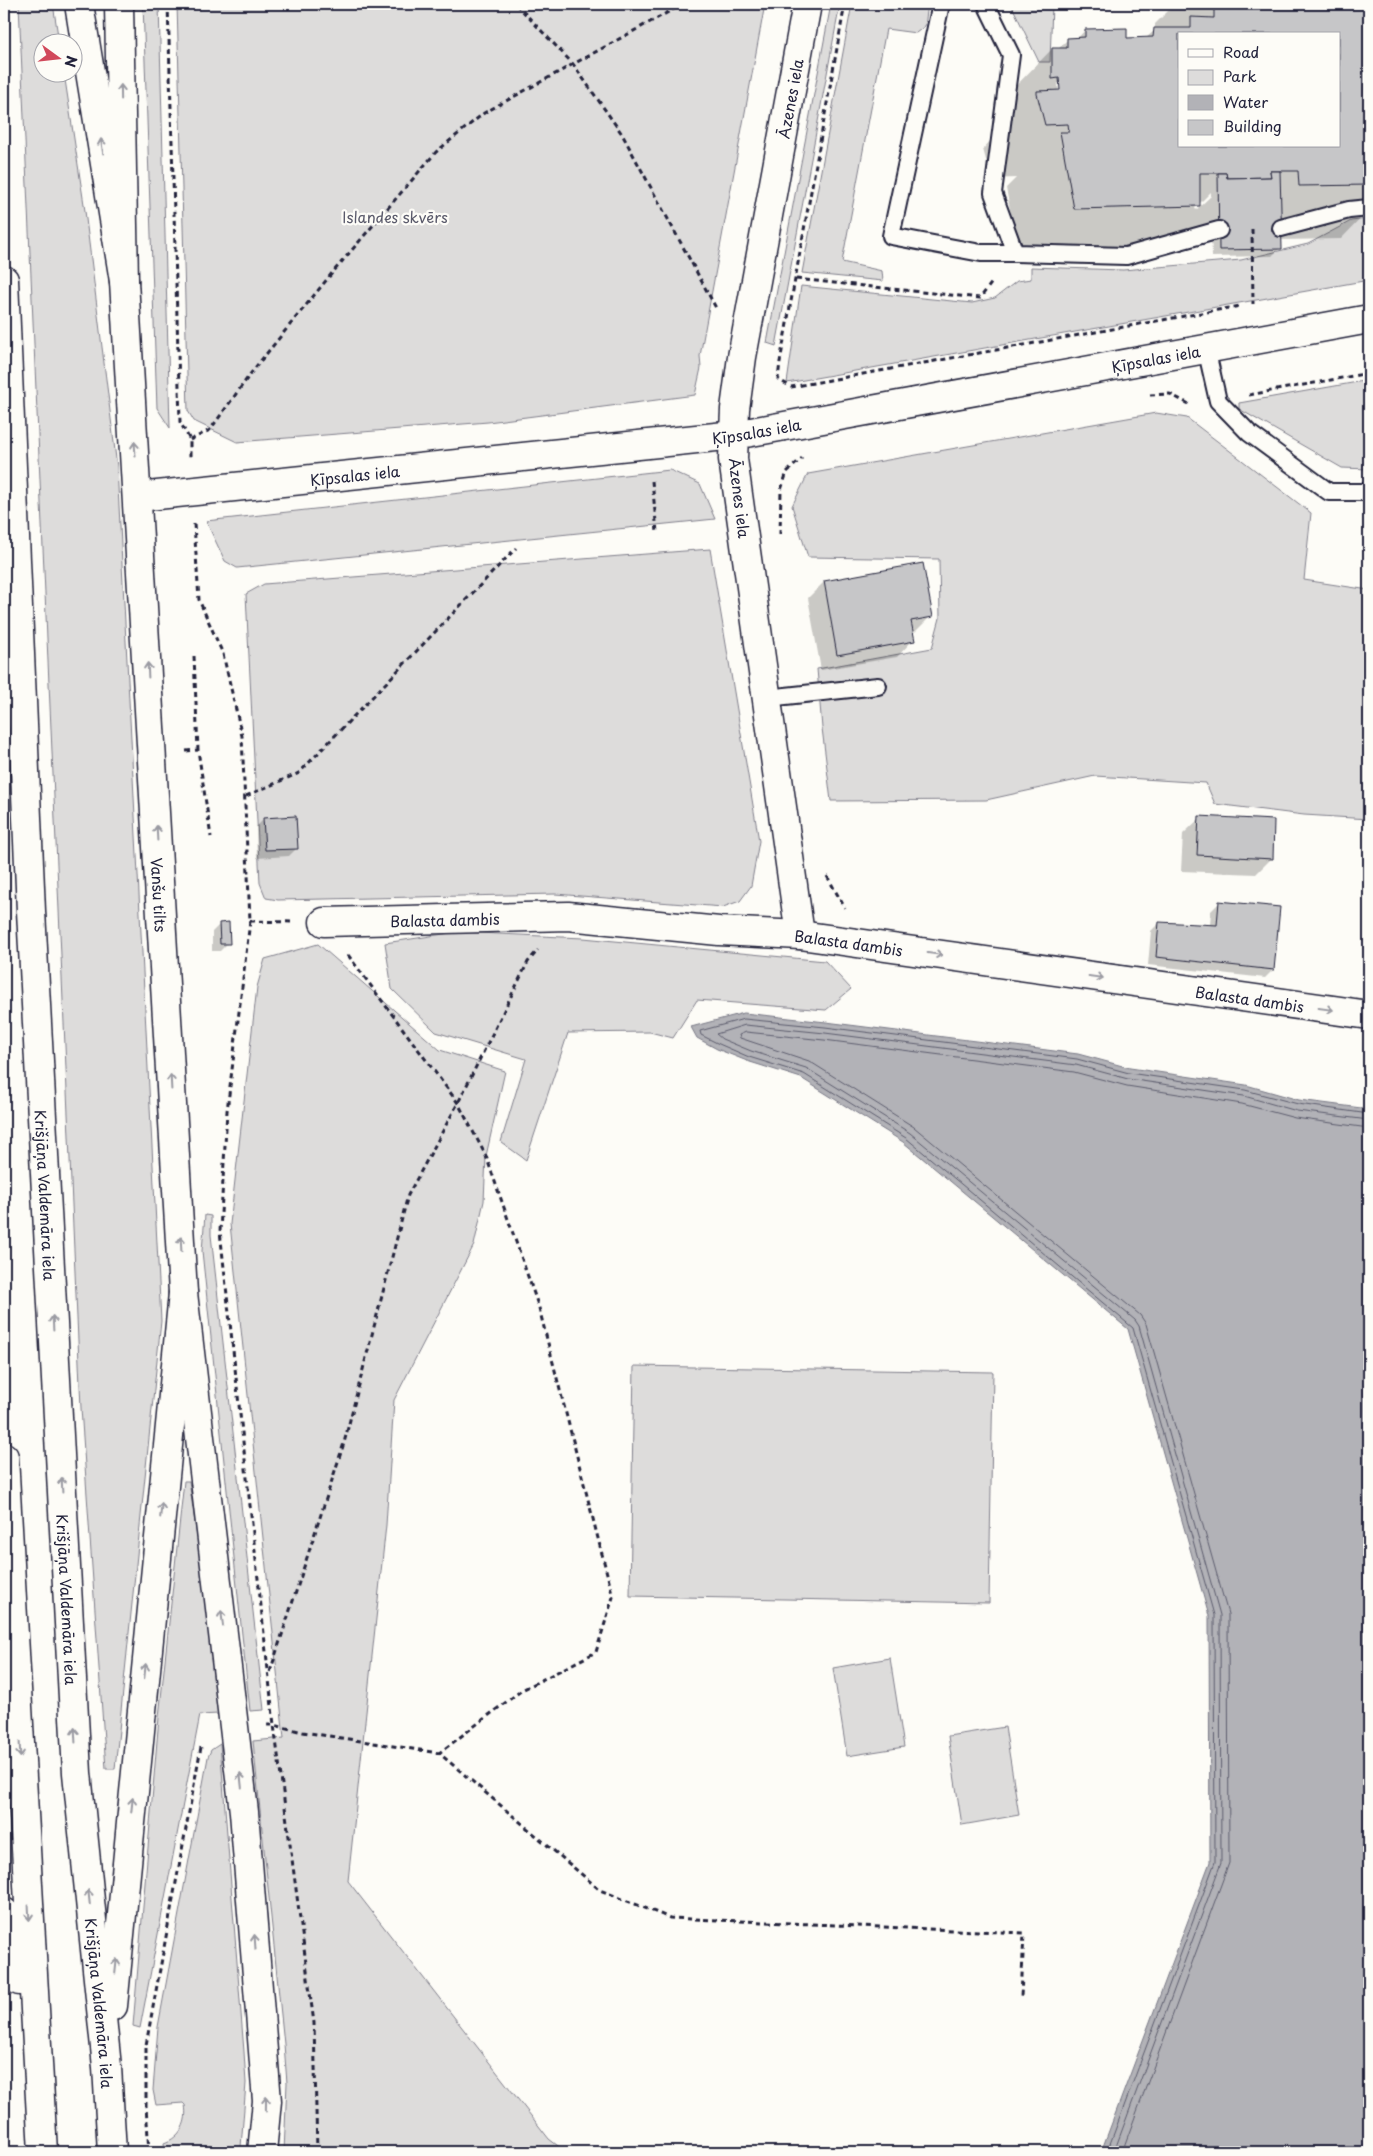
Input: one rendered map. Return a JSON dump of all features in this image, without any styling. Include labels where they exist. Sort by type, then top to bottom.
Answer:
[{"type":"street","points":[[78,4],[124,281]]},
{"type":"street","points":[[119,4],[124,281]]},
{"type":"street","name":"Āzenes iela","points":[[800,935],[733,459],[735,435],[734,409],[742,357],[807,4]]},
{"type":"street","name":"Krišjāņa Valdemāra iela","points":[[4,280],[31,902],[77,1773],[106,2067],[112,2152]]},
{"type":"street","name":"Vanšu tilts","points":[[124,281],[183,1293]]},
{"type":"street","name":"Ķīpsalas iela","points":[[138,497],[735,435],[1369,319]]},
{"type":"street","name":"Balasta dambis","points":[[324,922],[568,916],[719,931],[800,935],[1369,1015]]},
{"type":"street","points":[[106,2067],[183,1293]]},
{"type":"street","points":[[183,1293],[236,1727],[245,1822],[267,2100],[262,2152]]},
{"type":"street","points":[[4,1457],[43,2152]]},
{"type":"street","points":[[4,1912],[37,2064]]},
{"type":"lane","points":[[941,4],[891,236],[981,253],[1126,256],[1219,230]]},
{"type":"lane","points":[[986,4],[1011,55],[993,193],[1014,253]]},
{"type":"lane","points":[[1281,228],[1349,210],[1369,208]]},
{"type":"lane","points":[[1206,348],[1218,401],[1249,433],[1329,492],[1369,492]]},
{"type":"lane","points":[[767,698],[878,686]]},
{"type":"path","points":[[168,4],[180,422],[190,440],[199,600],[223,654],[242,736],[246,796],[250,921],[227,1111],[220,1231]]},
{"type":"path","points":[[516,4],[573,64],[622,134],[707,288],[716,309]]},
{"type":"path","points":[[190,440],[210,430],[260,361],[436,152],[484,113],[683,4]]},
{"type":"path","points":[[846,4],[778,379],[791,387],[1243,306]]},
{"type":"path","points":[[1252,229],[1253,304],[1262,302]]},
{"type":"path","points":[[796,279],[980,298],[1014,253]]},
{"type":"path","points":[[1143,396],[1170,394],[1190,404],[1218,401],[1369,373]]},
{"type":"path","points":[[780,542],[781,490],[787,472],[804,457]]},
{"type":"path","points":[[652,482],[657,532]]},
{"type":"path","points":[[246,796],[299,773],[516,548]]},
{"type":"path","points":[[194,656],[198,750],[211,837]]},
{"type":"path","points":[[182,752],[198,750]]},
{"type":"path","points":[[824,870],[848,912]]},
{"type":"path","points":[[250,921],[324,922],[458,1103],[486,1156],[539,1308],[613,1597],[596,1652],[522,1690],[438,1753]]},
{"type":"path","points":[[269,1675],[344,1443],[408,1195],[458,1103],[528,962]]},
{"type":"path","points":[[316,2152],[314,2022],[274,1725],[303,1732],[438,1753],[600,1890],[670,1918],[1024,1933],[1021,1997]]},
{"type":"path","points":[[146,2106],[149,2152]]},
{"type":"green space","points":[[19,4],[53,4],[57,32],[32,32],[32,82],[65,82],[85,211],[117,467],[161,1321],[115,1769],[106,1769],[81,1408]]},
{"type":"green space","points":[[143,4],[159,4],[170,428],[157,408]]},
{"type":"green space","name":"Islandes skvērs","points":[[177,4],[765,4],[700,356],[701,368],[695,395],[488,422],[237,442],[194,421],[188,411]]},
{"type":"green space","points":[[831,4],[840,4],[776,346],[767,343]]},
{"type":"green space","points":[[852,4],[928,4],[925,26],[916,33],[886,29],[842,262],[882,271],[883,281],[802,273]]},
{"type":"green space","points":[[1011,4],[1052,4],[1050,62],[1039,62]]},
{"type":"green space","points":[[1369,219],[1369,280],[787,383],[801,286],[972,303],[995,298],[1017,281],[1031,279],[1031,267],[1123,270],[1241,260],[1308,244],[1351,221]]},
{"type":"green space","points":[[1369,380],[1369,469],[1342,468],[1239,409],[1239,403]]},
{"type":"green space","points":[[1156,413],[1187,418],[1311,513],[1304,580],[1369,590],[1369,819],[1304,815],[1215,804],[1206,783],[1095,776],[986,800],[831,801],[817,669],[932,648],[940,618],[939,559],[808,557],[792,506],[808,474]]},
{"type":"green space","points":[[670,470],[700,484],[715,519],[237,568],[225,561],[206,521]]},
{"type":"green space","points":[[710,549],[759,841],[751,886],[740,901],[723,907],[555,894],[278,900],[266,898],[260,883],[246,594],[264,584]]},
{"type":"green space","points":[[457,932],[583,938],[825,961],[851,989],[826,1010],[697,1000],[673,1038],[650,1032],[568,1033],[526,1160],[501,1142],[526,1059],[436,1032],[392,989],[385,943]]},
{"type":"green space","points":[[318,944],[440,1050],[505,1071],[486,1156],[484,1201],[474,1245],[394,1400],[386,1525],[348,1881],[549,2139],[566,2152],[284,2152],[287,2083],[253,1741],[284,1738],[230,1224],[257,987],[265,959]]},
{"type":"green space","points":[[205,1215],[211,1216],[211,1235],[264,1710],[250,1711],[202,1251]]},
{"type":"green space","points":[[634,1366],[993,1372],[989,1603],[630,1596]]},
{"type":"green space","points":[[184,1481],[189,1481],[206,1600],[218,1714],[200,1715],[140,2028],[133,2026],[159,1717]]},
{"type":"green space","points":[[890,1658],[904,1747],[847,1756],[833,1668]]},
{"type":"green space","points":[[1005,1727],[1019,1815],[962,1825],[948,1736]]},
{"type":"green space","points":[[220,1744],[246,2083],[241,2147],[240,2152],[165,2152],[164,2143],[179,2133],[184,2123],[186,2111],[183,2103],[156,2105],[153,2090],[158,2027],[208,1757],[211,1750]]},
{"type":"water","points":[[744,1013],[1078,1054],[1130,1068],[1246,1085],[1299,1100],[1369,1109],[1369,2152],[1101,2152],[1210,1862],[1209,1616],[1128,1329],[903,1142],[801,1078],[747,1061],[717,1049],[697,1038],[691,1027]]},
{"type":"building","points":[[1210,4],[1369,4],[1369,185],[1299,186],[1298,171],[1270,171],[1271,177],[1227,178],[1226,173],[1200,173],[1200,206],[1074,209],[1060,132],[1069,132],[1068,124],[1045,125],[1037,94],[1037,91],[1060,90],[1059,78],[1052,79],[1052,48],[1067,48],[1067,38],[1085,37],[1085,29],[1127,28],[1127,38],[1153,37],[1154,28],[1191,28],[1191,17],[1214,18],[1214,10],[1210,9]]},
{"type":"building","points":[[1270,171],[1280,171],[1282,249],[1219,250],[1218,173],[1226,173],[1227,178],[1271,177]]},
{"type":"building","points":[[923,563],[933,617],[911,621],[915,641],[837,655],[824,581]]},
{"type":"building","points":[[296,816],[298,849],[265,850],[263,818]]},
{"type":"building","points":[[1199,816],[1274,820],[1273,859],[1197,855]]},
{"type":"building","points":[[1219,901],[1280,907],[1274,970],[1156,957],[1159,922],[1217,925]]},
{"type":"building","points":[[229,922],[230,944],[220,944],[219,923]]}]
